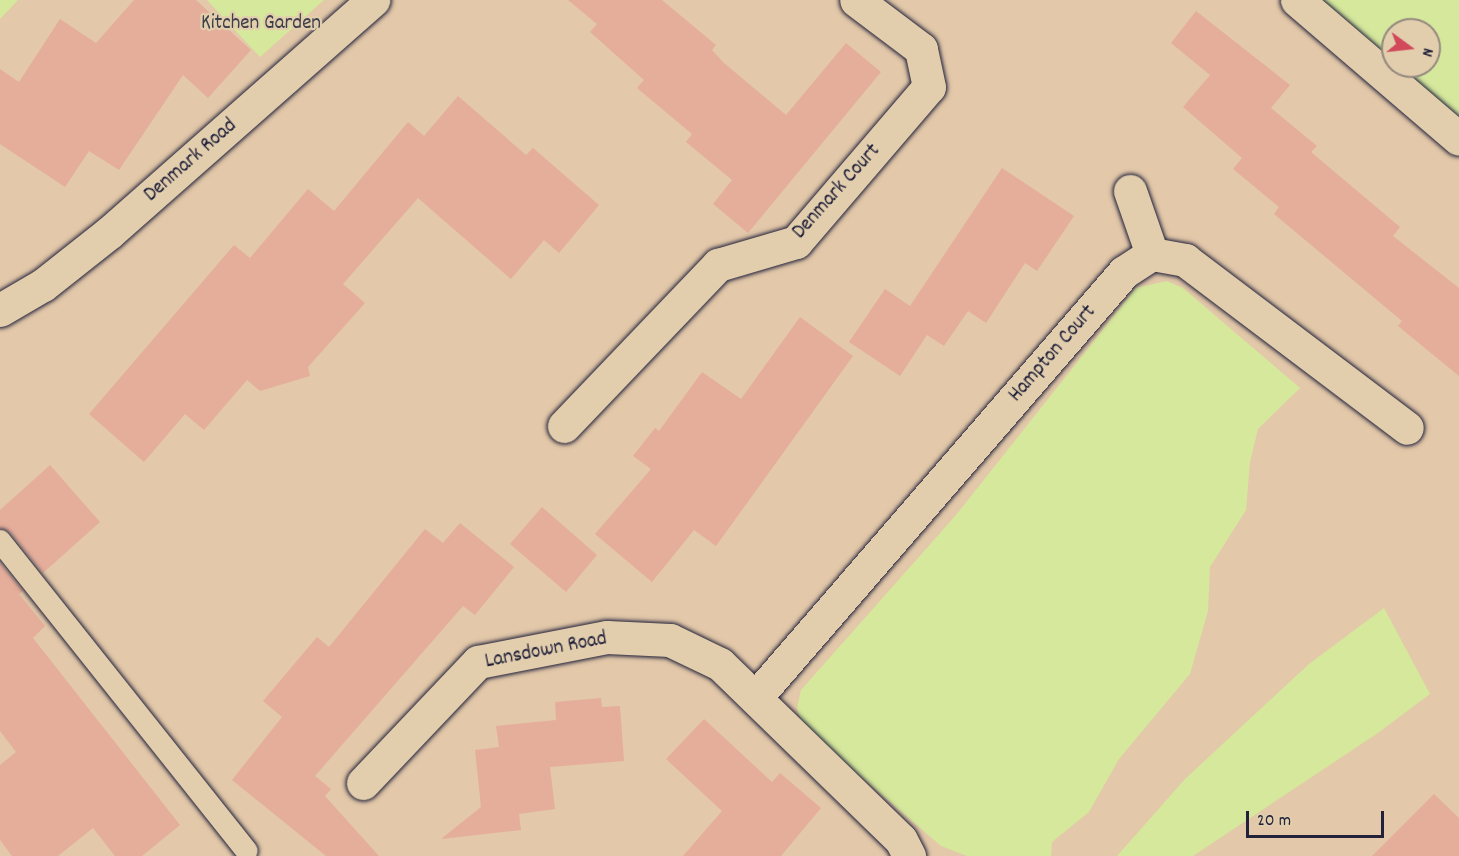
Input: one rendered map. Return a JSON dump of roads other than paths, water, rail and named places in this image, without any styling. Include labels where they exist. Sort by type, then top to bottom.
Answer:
[{"type":"street","name":"Denmark Road","points":[[0,310],[43,285],[110,232],[373,0]]},
{"type":"street","name":"Denmark Court","points":[[564,426],[718,265],[796,242],[929,87],[921,49],[856,0]]},
{"type":"street","points":[[1297,0],[1459,139]]},
{"type":"street","points":[[1130,191],[1152,254],[1185,260],[1407,428]]},
{"type":"street","name":"Hampton Court","points":[[756,697],[1124,272],[1152,254]]},
{"type":"street","name":"Lansdown Road","points":[[363,783],[478,662],[607,637],[670,640],[720,664],[901,840],[909,856]]},
{"type":"lane","points":[[0,541],[247,851]]},
{"type":"park label","name":"Kitchen Garden","points":[[261,24]]}]
